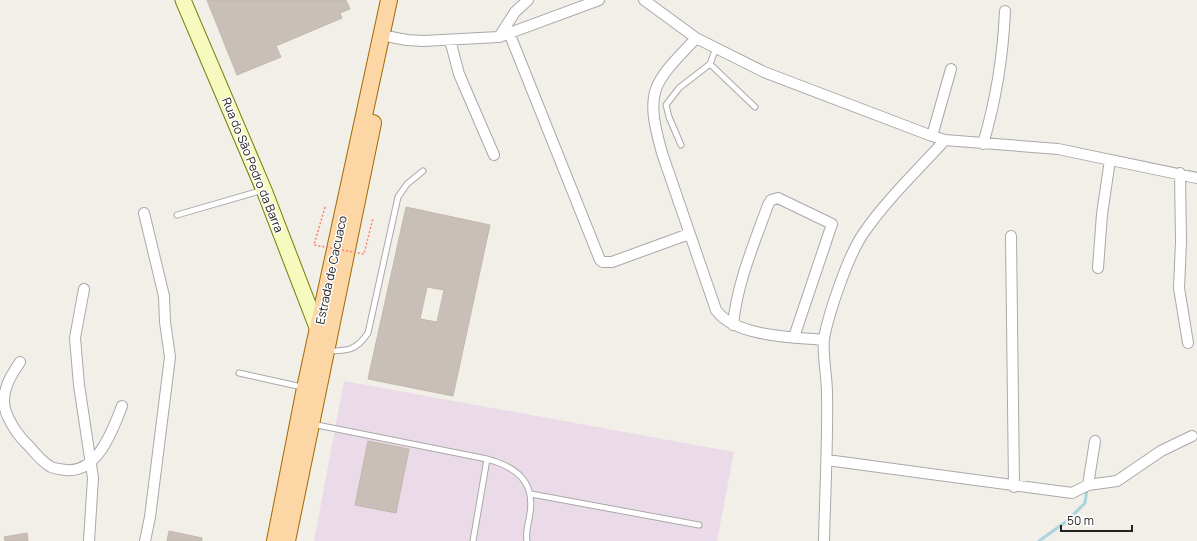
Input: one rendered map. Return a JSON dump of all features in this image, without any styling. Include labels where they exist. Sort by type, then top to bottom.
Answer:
[{"type":"main road","name":"Estrada de Cacuaco","points":[[275,541],[305,388],[388,0]]},
{"type":"main road","name":"Estrada de Cacuaco","points":[[287,541],[399,0]]},
{"type":"street","name":"Rua do São Pedro da Barra","points":[[183,0],[264,190],[318,330]]},
{"type":"street","points":[[499,37],[515,12],[528,0]]},
{"type":"street","points":[[391,37],[407,40],[450,40],[499,37],[510,35],[599,0]]},
{"type":"street","points":[[644,0],[696,38],[777,77],[932,136],[945,140],[983,144],[1058,149],[1180,173],[1197,178]]},
{"type":"street","points":[[983,144],[994,104],[1003,55],[1005,11]]},
{"type":"street","points":[[510,35],[600,260],[604,262],[612,262],[689,234]]},
{"type":"street","points":[[696,38],[661,79],[656,89],[653,102],[657,132],[662,153],[716,310],[722,318],[733,325],[760,332],[824,340]]},
{"type":"street","points":[[450,40],[459,74],[494,155]]},
{"type":"street","points":[[932,136],[951,69]]},
{"type":"street","points":[[824,541],[827,460],[827,375],[824,340],[829,319],[846,270],[863,234],[886,205],[945,140]]},
{"type":"street","points":[[1098,268],[1102,214],[1110,160]]},
{"type":"street","points":[[1180,173],[1181,242],[1179,288],[1188,343]]},
{"type":"street","points":[[733,325],[736,300],[768,205],[771,200],[778,198],[832,224],[794,337]]},
{"type":"street","points":[[144,213],[164,296],[165,322],[170,357],[150,517],[145,541]]},
{"type":"street","points":[[1011,236],[1014,487]]},
{"type":"street","points":[[84,289],[75,338],[79,385],[91,460],[93,492],[89,541]]},
{"type":"street","points":[[20,362],[7,385],[4,402],[7,412],[19,434],[40,458],[52,467],[70,470],[83,467],[104,446],[122,406]]},
{"type":"street","points":[[827,460],[1014,487],[1072,493],[1088,485],[1116,481],[1161,451],[1192,436]]},
{"type":"street","points":[[1088,485],[1095,441]]},
{"type":"lane","points":[[681,145],[669,117],[666,105],[679,88],[710,64],[716,48]]},
{"type":"lane","points":[[710,64],[755,107]]},
{"type":"lane","points":[[326,351],[347,351],[357,345],[368,333],[398,197],[407,184],[423,171]]},
{"type":"lane","points":[[177,216],[264,190]]},
{"type":"lane","points":[[238,373],[305,388]]},
{"type":"lane","points":[[311,424],[487,459],[514,469],[528,486],[531,494],[530,515],[526,535],[527,541]]},
{"type":"lane","points":[[472,541],[487,459]]},
{"type":"lane","points":[[531,494],[699,525]]},
{"type":"path","points":[[325,207],[314,245],[364,254],[373,218]]},
{"type":"shaded area","points":[[344,381],[734,452],[717,541],[314,541]]},
{"type":"building","points":[[207,0],[346,0],[350,9],[340,13],[342,18],[276,46],[281,57],[237,75]]},
{"type":"building","points":[[406,207],[490,225],[453,396],[368,379]],"holes":[[[427,287],[444,290],[437,322],[420,319]]]},
{"type":"building","points":[[368,441],[409,449],[396,513],[355,505]]},
{"type":"building","points":[[169,531],[202,538],[202,541],[167,541]]},
{"type":"building","points":[[27,533],[28,541],[5,541],[4,537]]},
{"type":"waterway","points":[[1039,541],[1067,521],[1085,503],[1087,489]]}]
